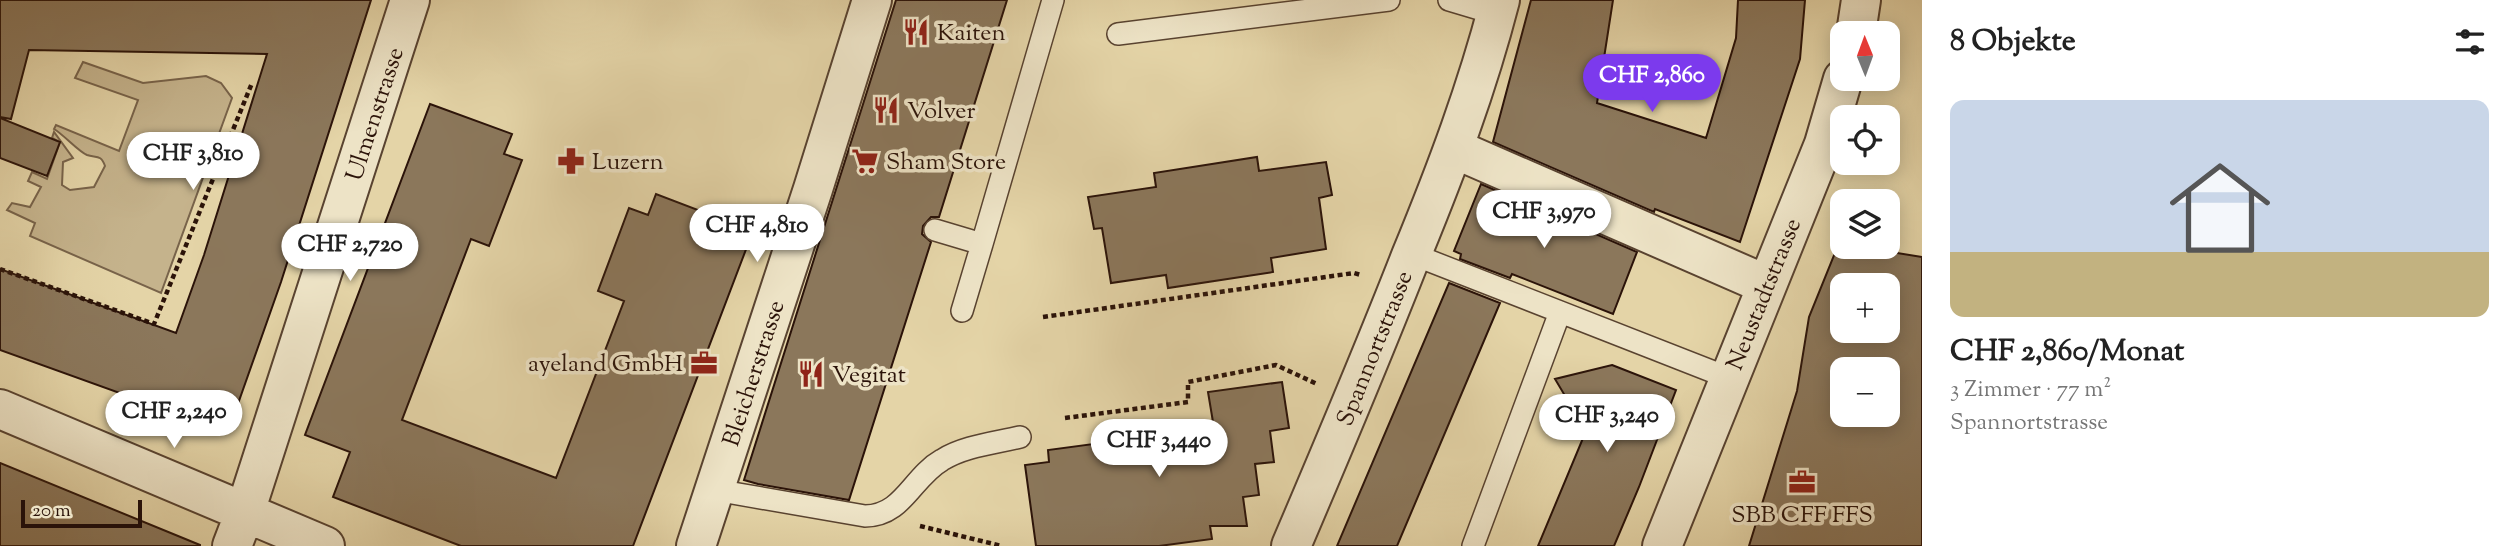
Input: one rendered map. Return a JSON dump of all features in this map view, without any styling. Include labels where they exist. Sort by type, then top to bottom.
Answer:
[{"type":"street","name":"Ulmenstrasse","points":[[238,529],[410,0]]},
{"type":"street","name":"Bleicherstrasse","points":[[696,546],[823,193],[872,0]]},
{"type":"street","points":[[1858,21],[1861,0]]},
{"type":"street","name":"Spannortstrasse","points":[[1291,546],[1354,400],[1455,149],[1482,69],[1498,7]]},
{"type":"street","name":"Neustadtstrasse","points":[[1662,546],[1824,144],[1839,91]]},
{"type":"street","points":[[1455,149],[1767,285]]},
{"type":"street","points":[[0,410],[238,529],[325,546]]},
{"type":"lane","points":[[962,311],[1053,0]]},
{"type":"lane","points":[[1118,34],[1389,0]]},
{"type":"lane","name":"Spannortstrasse","points":[[1449,0],[1498,7]]},
{"type":"lane","points":[[935,230],[982,244]]},
{"type":"lane","points":[[1406,271],[1560,312],[1729,377]]},
{"type":"lane","points":[[1473,546],[1560,312]]},
{"type":"lane","points":[[715,490],[878,516],[897,506],[939,461],[1020,437]]},
{"type":"path","points":[[0,269],[154,324],[252,83]]},
{"type":"path","points":[[1043,317],[1354,272],[1406,271]]},
{"type":"path","points":[[1065,418],[1188,402],[1188,382],[1276,365],[1354,400]]},
{"type":"path","points":[[878,516],[1002,546]]},
{"type":"shaded area","points":[[83,62],[143,83],[206,76],[221,83],[232,98],[161,293],[30,236],[35,223],[7,210],[12,203],[30,207],[41,187],[28,181],[32,172],[47,179],[60,142],[52,138],[54,132],[73,158],[63,162],[62,185],[70,190],[94,187],[105,166],[103,162],[100,158],[80,151],[54,129],[56,125],[119,151],[138,100],[75,78]]},
{"type":"building","points":[[0,0],[371,0],[281,282],[228,432],[0,350],[0,269],[176,333],[204,255],[267,54],[29,50],[11,119],[0,117]]},
{"type":"building","points":[[896,0],[1007,0],[939,217],[931,217],[923,226],[922,234],[931,242],[849,500],[744,480]]},
{"type":"building","points":[[1531,0],[1613,0],[1597,103],[1706,138],[1736,38],[1738,0],[1805,0],[1800,59],[1740,242],[1655,209],[1654,212],[1493,142]]},
{"type":"building","points":[[430,104],[512,134],[504,154],[522,160],[489,246],[471,239],[402,420],[556,478],[624,301],[598,291],[629,208],[648,215],[656,194],[753,231],[633,546],[461,546],[333,497],[350,452],[305,435]]},
{"type":"building","points":[[0,118],[60,142],[47,176],[0,158]]},
{"type":"building","points":[[1257,157],[1259,171],[1326,162],[1332,195],[1319,198],[1326,249],[1271,258],[1273,272],[1168,288],[1166,275],[1111,283],[1102,228],[1094,229],[1088,197],[1156,187],[1154,173]]},
{"type":"building","points":[[1481,184],[1637,252],[1613,314],[1512,274],[1510,278],[1460,259],[1461,254],[1454,251]]},
{"type":"building","points":[[1900,253],[1922,257],[1922,546],[1749,546],[1797,391],[1809,317],[1833,259],[1900,259]]},
{"type":"building","points":[[1449,283],[1500,303],[1397,546],[1337,546]]},
{"type":"building","points":[[1612,365],[1676,390],[1639,487],[1614,546],[1538,546],[1586,431],[1555,379]]},
{"type":"building","points":[[1282,382],[1289,428],[1270,431],[1274,462],[1255,464],[1259,495],[1243,497],[1247,526],[1210,526],[1212,539],[1159,546],[1036,546],[1025,465],[1049,462],[1048,450],[1214,428],[1208,392]]},
{"type":"building","points":[[0,463],[200,545],[200,546],[0,546]]},
{"type":"place","name":"Kaiten","points":[[916,32]]},
{"type":"place","name":"Volver","points":[[886,110]]},
{"type":"place","name":"Luzern","points":[[571,161]]},
{"type":"place","name":"Sham Store","points":[[865,161]]},
{"type":"place","name":"ayeland GmbH","points":[[704,363]]},
{"type":"place","name":"Vegitat","points":[[811,374]]},
{"type":"place","name":"SBB CFF FFS","points":[[1802,482]]}]
